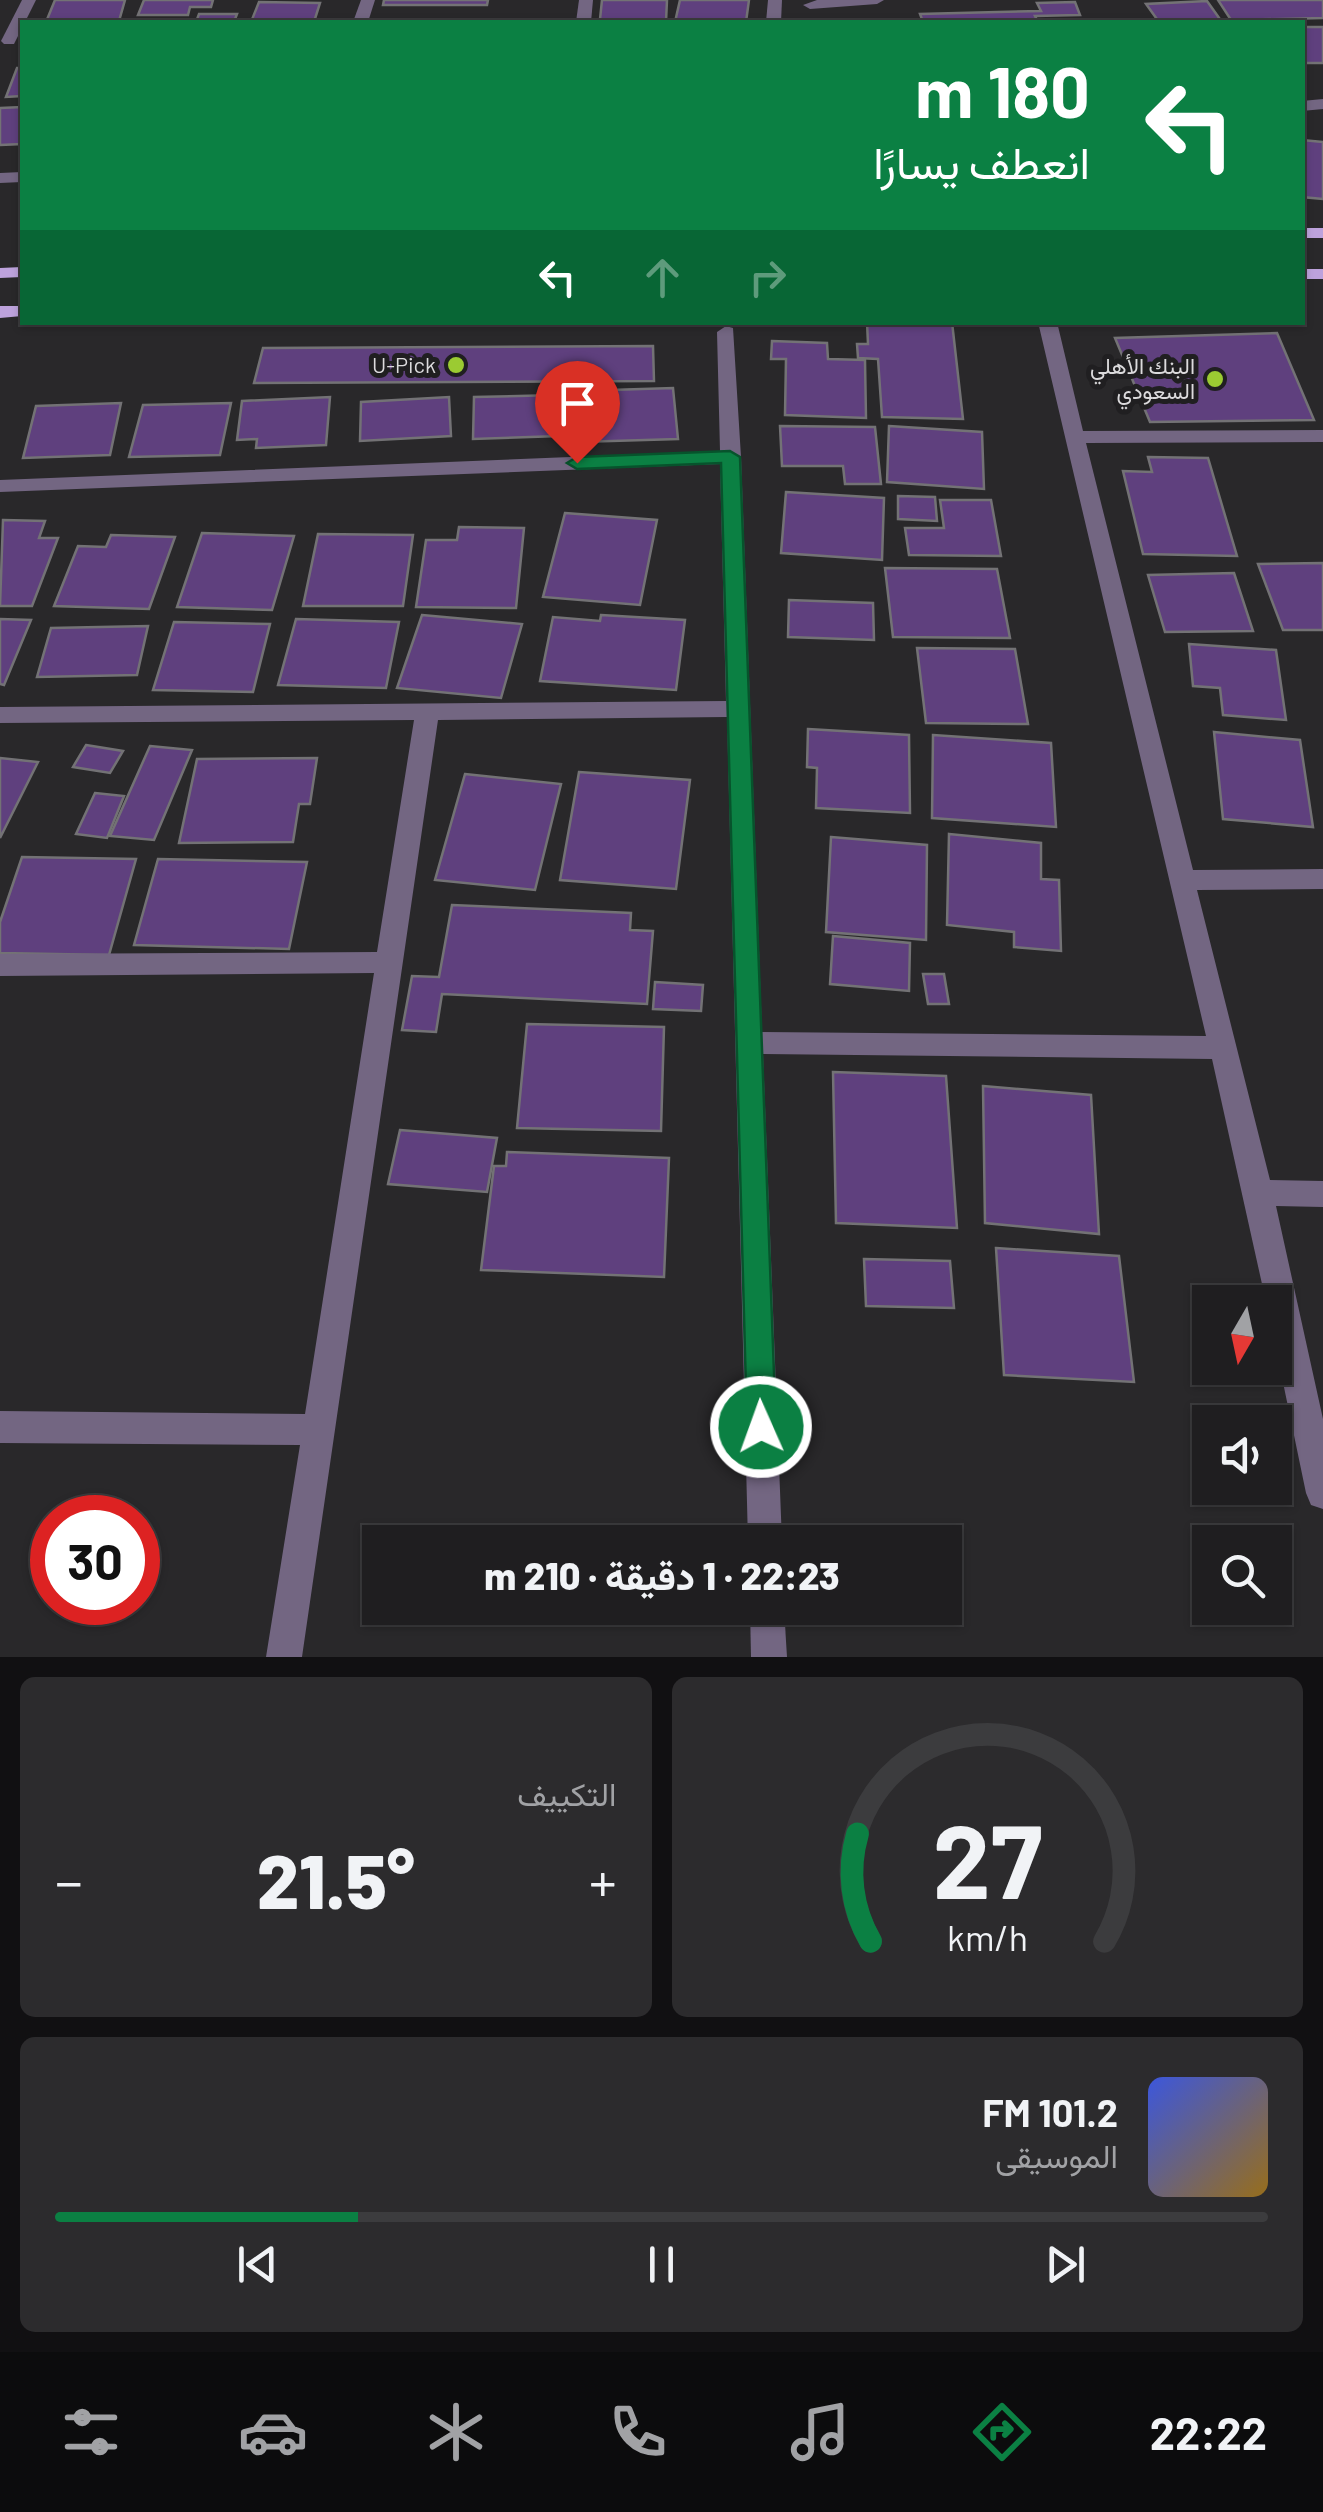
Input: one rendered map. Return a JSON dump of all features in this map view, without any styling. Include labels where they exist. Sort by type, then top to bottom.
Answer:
[{"type":"street","points":[[811,9],[877,0]]},
{"type":"street","points":[[1049,325],[1258,1193],[1323,1493]]},
{"type":"street","points":[[726,332],[764,1525]]},
{"type":"street","points":[[1075,438],[1323,436]]},
{"type":"street","points":[[0,486],[730,457]]},
{"type":"street","points":[[0,715],[738,709]]},
{"type":"street","points":[[284,1657],[426,712]]},
{"type":"street","points":[[1182,880],[1323,879]]},
{"type":"street","points":[[0,965],[389,962]]},
{"type":"street","points":[[749,1044],[1223,1048]]},
{"type":"street","points":[[1258,1193],[1323,1194]]},
{"type":"street","points":[[0,1426],[318,1430]]},
{"type":"street","points":[[768,1625],[769,1657]]},
{"type":"building","points":[[55,0],[125,0],[119,20],[47,20]]},
{"type":"building","points":[[144,0],[213,0],[211,7],[190,7],[188,15],[138,15]]},
{"type":"building","points":[[384,0],[488,0],[487,5],[383,5]]},
{"type":"building","points":[[602,0],[667,0],[666,20],[600,19]]},
{"type":"building","points":[[680,0],[749,0],[746,20],[675,20]]},
{"type":"building","points":[[1218,0],[1323,0],[1323,18],[1231,20]]},
{"type":"building","points":[[1207,1],[1221,20],[1158,20],[1146,4]]},
{"type":"building","points":[[259,2],[320,3],[315,20],[252,20]]},
{"type":"building","points":[[1075,2],[1080,15],[1035,16],[1037,20],[922,20],[920,14],[1041,11],[1037,3]]},
{"type":"building","points":[[199,14],[237,14],[235,20],[197,20]]},
{"type":"building","points":[[1305,27],[1323,27],[1323,63],[1305,63]]},
{"type":"building","points":[[17,68],[20,68],[20,96],[6,97]]},
{"type":"building","points":[[20,107],[20,144],[0,145],[0,108]]},
{"type":"building","points":[[1305,140],[1323,142],[1323,199],[1305,197]]},
{"type":"building","points":[[867,325],[952,325],[963,419],[882,417],[878,359],[858,358],[857,344],[868,344]]},
{"type":"building","name":"البنك الأهلي السعودي","points":[[1277,333],[1314,420],[1150,422],[1115,338]]},
{"type":"building","points":[[772,341],[827,343],[828,359],[865,360],[866,418],[785,415],[786,359],[771,359]]},
{"type":"building","name":"U-Pick","points":[[653,346],[654,381],[254,383],[263,348]]},
{"type":"building","points":[[673,388],[678,439],[579,442],[578,391]]},
{"type":"building","points":[[558,395],[559,436],[473,439],[474,397]]},
{"type":"building","points":[[330,397],[326,445],[256,448],[257,439],[237,440],[242,401]]},
{"type":"building","points":[[449,397],[451,436],[360,441],[361,402]]},
{"type":"building","points":[[121,403],[110,455],[23,458],[36,406]]},
{"type":"building","points":[[231,403],[220,455],[129,457],[143,405]]},
{"type":"building","points":[[780,426],[875,427],[881,484],[845,484],[843,466],[782,466]]},
{"type":"building","points":[[889,426],[982,432],[984,489],[887,482]]},
{"type":"building","points":[[1148,457],[1208,458],[1237,556],[1143,554],[1123,471],[1152,472]]},
{"type":"building","points":[[786,492],[884,498],[882,560],[781,553]]},
{"type":"building","points":[[898,496],[935,497],[937,521],[898,519]]},
{"type":"building","points":[[940,500],[991,500],[1001,556],[909,555],[905,528],[944,528]]},
{"type":"building","points":[[565,513],[657,520],[640,605],[543,597]]},
{"type":"building","points":[[3,520],[45,521],[39,538],[58,538],[32,606],[0,606]]},
{"type":"building","points":[[459,527],[524,528],[516,608],[416,607],[426,540],[457,540]]},
{"type":"building","points":[[202,533],[294,536],[272,610],[177,607]]},
{"type":"building","points":[[318,534],[413,535],[403,606],[303,606]]},
{"type":"building","points":[[111,535],[175,537],[149,609],[54,606],[78,546],[106,547]]},
{"type":"building","points":[[1323,563],[1323,630],[1283,630],[1258,564]]},
{"type":"building","points":[[885,568],[997,569],[1010,638],[893,637]]},
{"type":"building","points":[[1234,573],[1253,631],[1165,632],[1148,575]]},
{"type":"building","points":[[789,600],[873,603],[874,640],[788,637]]},
{"type":"building","points":[[422,615],[522,624],[501,698],[397,688]]},
{"type":"building","points":[[601,615],[685,620],[676,690],[540,681],[553,617],[600,621]]},
{"type":"building","points":[[0,619],[31,620],[4,685],[0,684]]},
{"type":"building","points":[[296,619],[399,622],[386,688],[278,685]]},
{"type":"building","points":[[174,622],[270,624],[253,692],[153,690]]},
{"type":"building","points":[[148,626],[137,675],[37,677],[51,628]]},
{"type":"building","points":[[1189,644],[1276,650],[1286,720],[1223,715],[1220,688],[1193,686]]},
{"type":"building","points":[[917,648],[1015,649],[1028,724],[926,723]]},
{"type":"building","points":[[808,729],[909,735],[910,813],[816,808],[817,768],[807,767]]},
{"type":"building","points":[[1214,732],[1300,740],[1313,827],[1223,819]]},
{"type":"building","points":[[933,735],[1051,743],[1056,827],[932,818]]},
{"type":"building","points":[[86,745],[123,751],[110,773],[73,767]]},
{"type":"building","points":[[150,746],[192,750],[154,840],[110,836]]},
{"type":"building","points":[[0,758],[38,762],[0,838]]},
{"type":"building","points":[[317,758],[310,804],[299,804],[293,842],[179,843],[197,759]]},
{"type":"building","points":[[579,772],[690,780],[676,889],[560,880]]},
{"type":"building","points":[[465,774],[561,784],[535,890],[435,880]]},
{"type":"building","points":[[95,793],[124,796],[107,838],[76,834]]},
{"type":"building","points":[[949,834],[1041,843],[1041,879],[1059,880],[1061,951],[1014,947],[1014,932],[947,925]]},
{"type":"building","points":[[831,837],[927,845],[926,940],[826,932]]},
{"type":"building","points":[[22,857],[136,859],[109,955],[0,953],[0,922]]},
{"type":"building","points":[[158,859],[307,862],[289,949],[134,945]]},
{"type":"building","points":[[452,905],[631,913],[630,930],[653,931],[647,1004],[442,994],[436,1032],[402,1030],[412,976],[439,977]]},
{"type":"building","points":[[833,936],[910,943],[909,991],[830,984]]},
{"type":"building","points":[[923,974],[944,974],[949,1004],[928,1004]]},
{"type":"building","points":[[655,982],[703,985],[701,1011],[653,1009]]},
{"type":"building","points":[[527,1024],[664,1027],[661,1131],[517,1128]]},
{"type":"building","points":[[833,1072],[946,1076],[957,1228],[836,1223]]},
{"type":"building","points":[[983,1086],[1091,1095],[1099,1234],[985,1223]]},
{"type":"building","points":[[400,1130],[497,1138],[487,1192],[388,1184]]},
{"type":"building","points":[[507,1152],[669,1158],[664,1277],[481,1270],[494,1166],[506,1166]]},
{"type":"building","points":[[996,1248],[1119,1256],[1134,1382],[1004,1375]]},
{"type":"building","points":[[864,1259],[950,1261],[954,1308],[866,1306]]},
{"type":"place","name":"U-Pick","points":[[456,365]]},
{"type":"place","name":"البنك الأهلي السعودي","points":[[1215,379]]},
{"type":"route","points":[[577,463],[730,457],[761,1427]]}]
